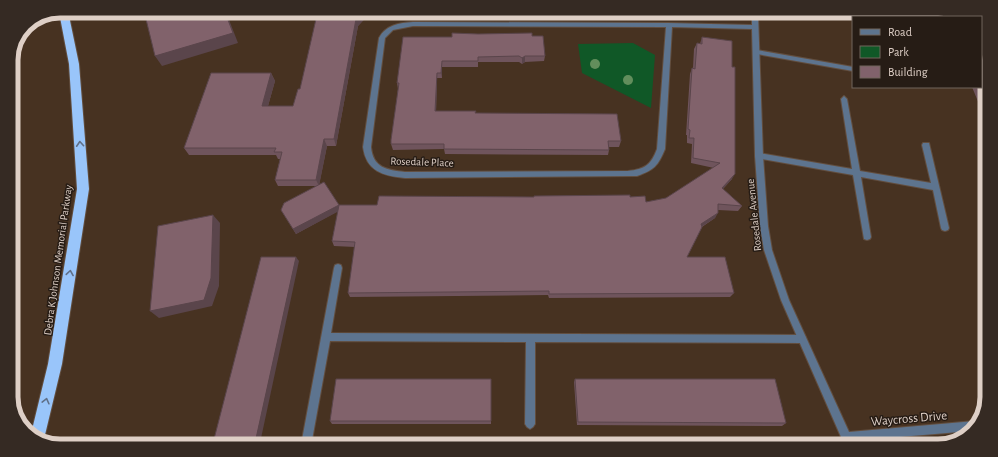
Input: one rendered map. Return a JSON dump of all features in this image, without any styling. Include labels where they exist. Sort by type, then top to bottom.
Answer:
[{"type":"highway","name":"Debra K Johnson Memorial Parkway","points":[[39,433],[55,364],[83,189],[74,64],[64,18]]},
{"type":"street","name":"Rosedale Avenue","points":[[755,18],[759,156],[764,226],[768,250],[785,300],[847,439]]},
{"type":"street","name":"Rosedale Place","points":[[669,25],[661,149],[659,156],[653,165],[644,172],[628,174],[405,175],[384,172],[375,166],[370,160],[368,141],[382,38],[388,30],[413,24],[669,25],[756,27]]},
{"type":"street","points":[[757,52],[852,69]]},
{"type":"street","points":[[844,99],[867,237]]},
{"type":"street","points":[[926,145],[945,228]]},
{"type":"street","points":[[759,156],[936,187]]},
{"type":"street","points":[[307,439],[338,268]]},
{"type":"street","points":[[326,337],[802,339]]},
{"type":"street","points":[[530,424],[531,338]]},
{"type":"street","name":"Waycross Drive","points":[[865,439],[968,427]]},
{"type":"green space","points":[[633,43],[655,55],[651,108],[582,73],[578,44]]},
{"type":"building","points":[[146,18],[227,18],[233,33],[155,56]]},
{"type":"building","points":[[357,18],[334,139],[324,139],[316,180],[275,180],[282,152],[274,152],[276,148],[184,148],[211,73],[271,73],[262,106],[293,106],[298,89],[300,89],[316,19]]},
{"type":"building","points":[[452,33],[532,33],[532,36],[543,36],[545,56],[525,56],[522,58],[519,56],[478,57],[478,61],[442,61],[441,73],[437,73],[435,111],[476,111],[475,113],[617,114],[621,141],[608,141],[609,150],[444,149],[444,144],[391,144],[403,37],[452,37]]},
{"type":"building","points":[[702,37],[732,41],[732,67],[735,67],[735,174],[722,188],[742,206],[718,204],[718,213],[701,224],[702,227],[687,257],[725,257],[734,293],[549,294],[549,291],[348,293],[355,242],[332,241],[339,205],[377,205],[379,196],[534,197],[630,195],[630,197],[645,196],[646,202],[666,198],[720,163],[693,158],[694,138],[689,138],[690,130],[688,129],[692,68],[695,69],[697,43],[702,44]]},
{"type":"building","points":[[324,182],[339,205],[293,229],[281,210],[284,203]]},
{"type":"building","points":[[213,215],[211,278],[204,300],[150,311],[158,226]]},
{"type":"building","points":[[261,257],[296,257],[256,439],[214,439]]},
{"type":"building","points":[[336,379],[491,379],[491,421],[330,421]]},
{"type":"building","points":[[575,379],[775,379],[786,423],[578,422]]}]
